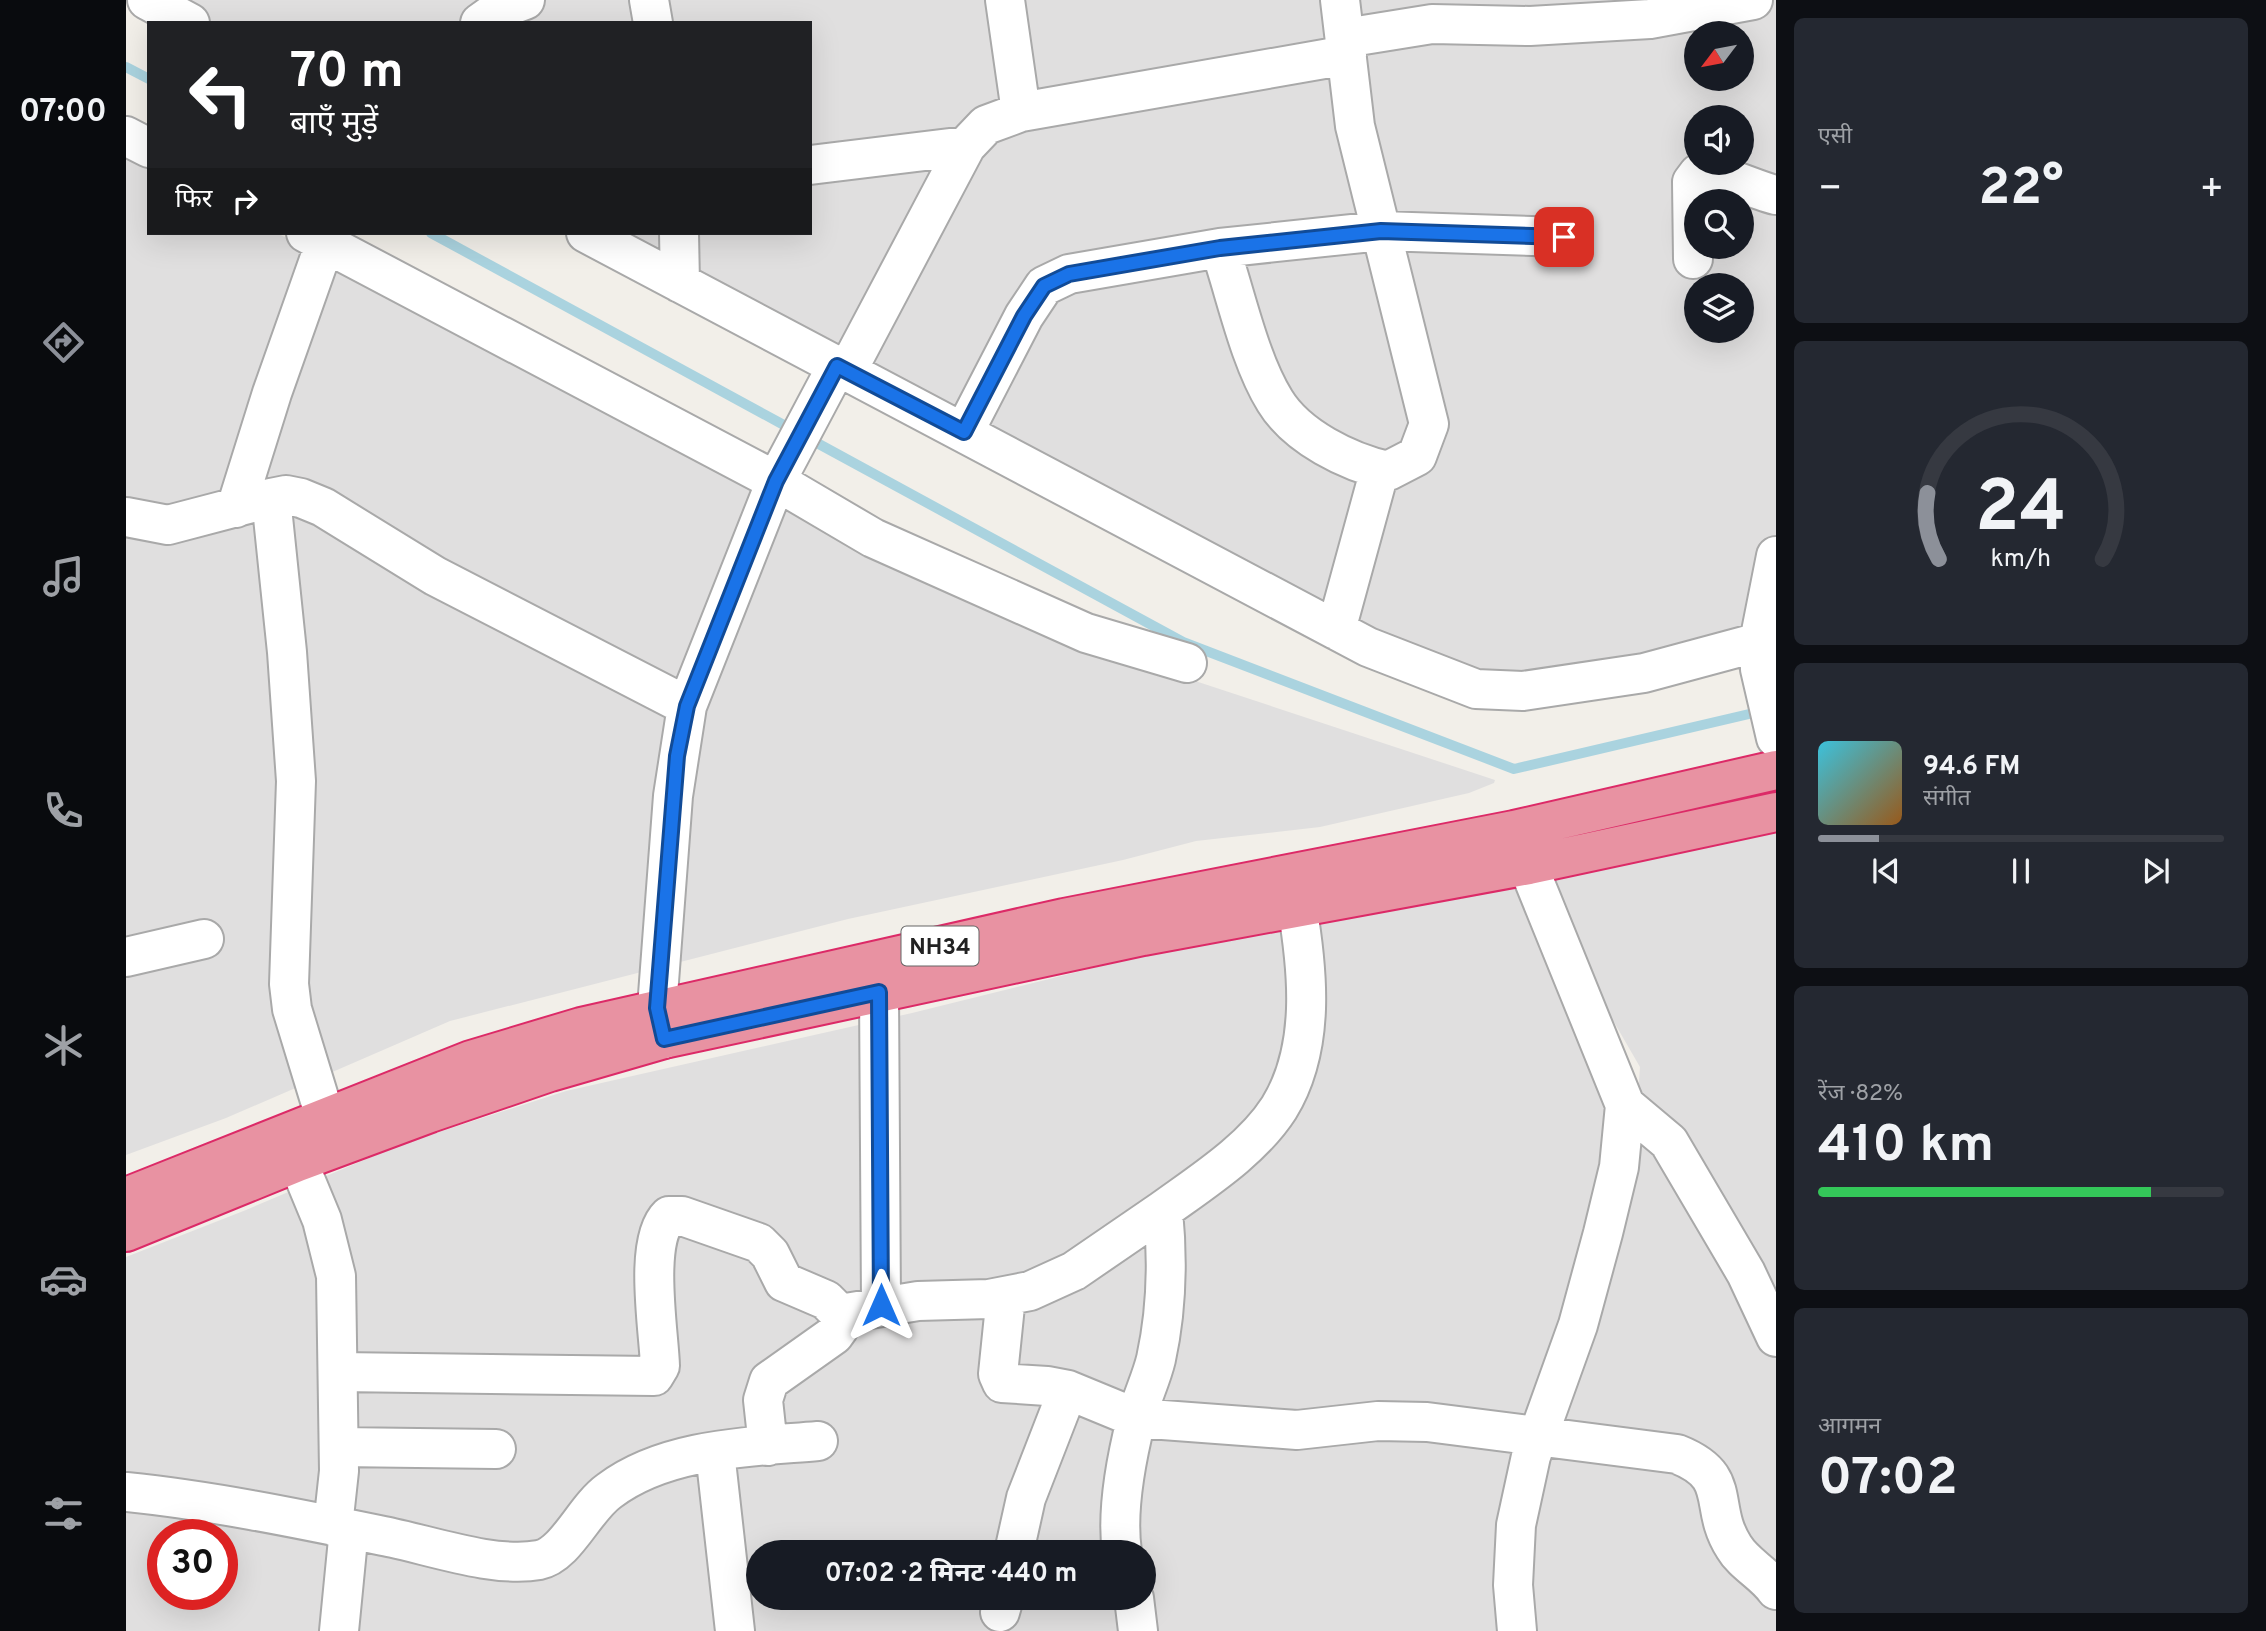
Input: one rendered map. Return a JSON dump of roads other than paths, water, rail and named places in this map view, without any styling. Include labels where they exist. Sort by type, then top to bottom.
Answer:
[{"type":"highway","name":"NH34","points":[[126,1232],[298,1162],[550,1072],[660,1024],[1064,918],[1514,830],[1776,770]]},
{"type":"highway","name":"NH34","points":[[126,1197],[471,1060],[581,1027],[660,1024],[879,992],[1297,906],[1529,865],[1776,812]]},
{"type":"street","points":[[148,0],[186,21]]},
{"type":"street","points":[[649,0],[653,21]]},
{"type":"street","points":[[1005,0],[1021,112]]},
{"type":"street","points":[[1220,248],[1257,361],[1275,401],[1294,426],[1359,464],[1388,471],[1417,456],[1425,442],[1429,424],[1354,126],[1340,0]]},
{"type":"street","points":[[660,1024],[677,756],[687,706],[778,476],[966,146],[986,125],[1021,112],[1346,47],[1432,24],[1513,13],[1650,9],[1753,0]]},
{"type":"street","points":[[482,21],[514,1]]},
{"type":"street","points":[[126,136],[147,147]]},
{"type":"street","points":[[812,165],[966,146]]},
{"type":"street","points":[[1692,189],[1692,182],[1698,174],[1715,173],[1754,189]]},
{"type":"street","points":[[1754,189],[1776,195]]},
{"type":"street","points":[[964,432],[1024,316],[1044,286],[1069,274],[1220,248],[1381,231],[1564,237]]},
{"type":"street","points":[[590,235],[838,372],[964,432],[1368,647],[1476,689],[1524,691],[1760,656]]},
{"type":"street","points":[[679,235],[680,283]]},
{"type":"street","points":[[325,1117],[292,1009],[289,984],[296,781],[287,653],[254,503],[272,393],[315,238],[778,476],[873,538],[1086,633],[1187,663]]},
{"type":"street","points":[[1336,630],[1380,469]]},
{"type":"street","points":[[126,517],[168,525],[286,495],[301,498],[323,507],[435,576],[687,706]]},
{"type":"street","points":[[1775,733],[1760,656],[1776,556]]},
{"type":"street","points":[[1514,830],[1625,1105],[1619,1167],[1603,1233],[1578,1325],[1531,1456],[1516,1525],[1513,1585],[1517,1631]]},
{"type":"street","points":[[840,1314],[881,1305],[1006,1296],[1030,1291],[1074,1271],[1163,1210],[1233,1157],[1278,1110],[1287,1093],[1303,1045],[1306,1014],[1304,949],[1297,906]]},
{"type":"street","points":[[126,957],[204,939]]},
{"type":"street","points":[[879,992],[881,1305]]},
{"type":"street","points":[[1625,1105],[1669,1142],[1761,1270],[1776,1337]]},
{"type":"street","points":[[298,1162],[322,1220],[336,1276],[341,1528],[339,1631]]},
{"type":"street","points":[[1122,1540],[1121,1525],[1136,1418],[1154,1365],[1166,1301],[1168,1261],[1163,1210]]},
{"type":"street","points":[[339,1372],[654,1376],[660,1366],[653,1282],[661,1227],[669,1216],[674,1215],[759,1243],[770,1254],[784,1282],[826,1300],[840,1314],[839,1328],[834,1335],[769,1381],[763,1400],[768,1446]]},
{"type":"street","points":[[1006,1296],[999,1380],[1006,1386],[1047,1386],[1068,1391],[1136,1418],[1297,1430],[1378,1421],[1427,1422],[1677,1454],[1704,1466],[1712,1476],[1730,1541],[1776,1590]]},
{"type":"street","points":[[1017,1540],[1026,1498],[1068,1391]]},
{"type":"street","points":[[126,1492],[170,1496],[508,1562],[541,1560],[565,1545],[588,1509],[610,1490],[644,1471],[715,1452],[818,1441]]},
{"type":"street","points":[[339,1447],[496,1449]]},
{"type":"street","points":[[715,1452],[735,1631]]},
{"type":"street","points":[[1135,1610],[1138,1631]]},
{"type":"waterway","points":[[126,67],[147,78]]},
{"type":"waterway","points":[[435,235],[793,430]]},
{"type":"waterway","points":[[806,437],[1183,642],[1514,769],[1762,711]]}]
